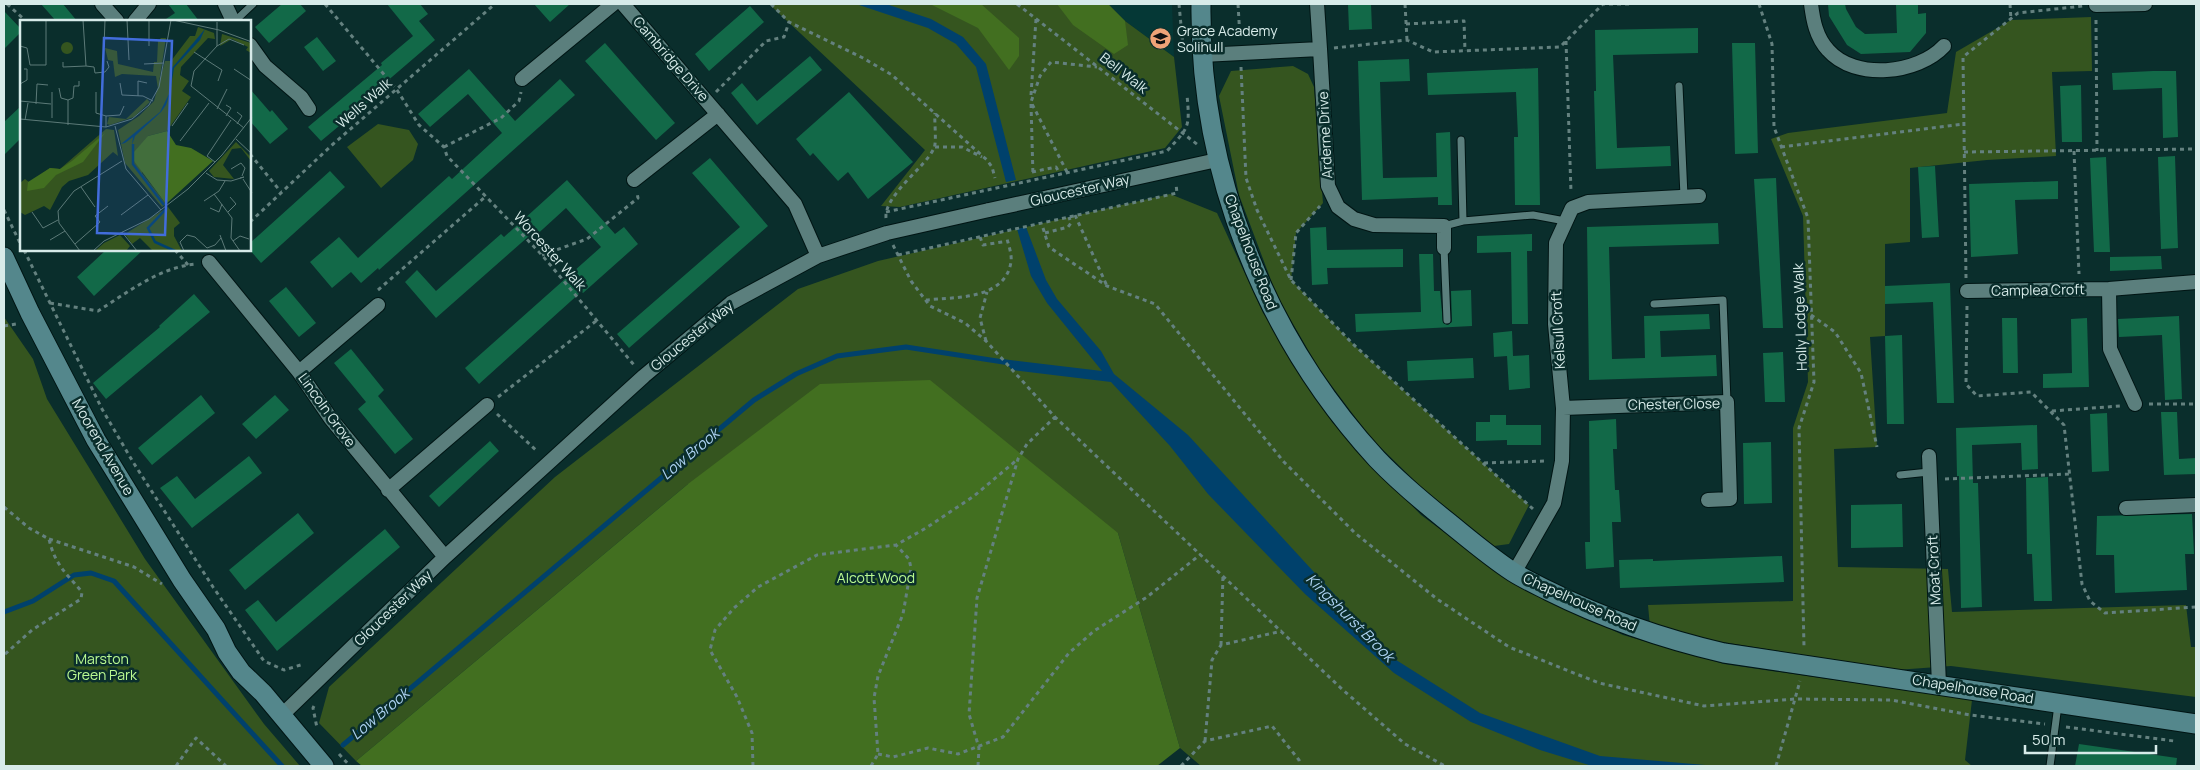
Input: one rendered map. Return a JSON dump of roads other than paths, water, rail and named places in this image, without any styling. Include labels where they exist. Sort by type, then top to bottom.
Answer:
[{"type":"street","points":[[102,4],[116,20]]},
{"type":"street","points":[[136,20],[149,4]]},
{"type":"street","points":[[224,4],[233,20]]},
{"type":"street","points":[[522,79],[613,4]]},
{"type":"street","name":"Cambridge Drive","points":[[623,4],[795,204],[818,256]]},
{"type":"street","name":"Chapelhouse Road","points":[[1202,4],[1202,56],[1208,115],[1217,160],[1234,214],[1274,313],[1296,352],[1346,423],[1377,459],[1406,488],[1514,573],[1577,604],[1673,641],[1724,653],[2196,724]]},
{"type":"street","name":"Arderne Drive","points":[[1317,4],[1328,186],[1338,207],[1354,219],[1374,225],[1444,226]]},
{"type":"street","points":[[1811,4],[1815,28],[1828,51],[1850,66],[1872,69],[1903,68],[1935,55],[1944,46]]},
{"type":"street","points":[[2096,4],[2145,4]]},
{"type":"street","points":[[251,46],[265,66],[301,97],[309,109]]},
{"type":"street","points":[[1202,56],[1320,49]]},
{"type":"street","name":"Cambridge Drive","points":[[634,180],[718,114]]},
{"type":"street","name":"Gloucester Way","points":[[281,716],[445,557],[644,376],[731,302],[818,256],[887,233],[1217,160]]},
{"type":"street","points":[[1684,196],[1699,196]]},
{"type":"street","name":"Kelsull Croft","points":[[1514,573],[1554,503],[1562,460],[1563,408],[1555,324],[1556,243],[1565,221],[1572,208],[1588,202],[1684,196]]},
{"type":"street","points":[[1444,226],[1444,248]]},
{"type":"street","name":"Moorend Avenue","points":[[4,257],[9,283],[96,440],[182,580],[216,629],[237,646],[250,665],[263,693],[324,766]]},
{"type":"street","name":"Lincoln Grove","points":[[209,262],[299,372],[331,419],[445,557]]},
{"type":"street","name":"Camplea Croft","points":[[1967,291],[2109,289],[2196,282]]},
{"type":"street","points":[[2109,289],[2110,349],[2135,404]]},
{"type":"street","points":[[299,372],[378,305]]},
{"type":"street","name":"Chester Close","points":[[1563,408],[1727,402],[1730,500],[1708,500]]},
{"type":"street","points":[[388,490],[487,405]]},
{"type":"street","name":"Moat Croft","points":[[1928,456],[1939,684]]},
{"type":"street","points":[[2126,508],[2196,505]]},
{"type":"lane","points":[[235,20],[253,4]]},
{"type":"lane","points":[[1678,86],[1684,196]]},
{"type":"lane","points":[[1461,140],[1463,221]]},
{"type":"lane","points":[[1444,226],[1463,221],[1533,215],[1565,221]]},
{"type":"lane","points":[[1444,248],[1447,320]]},
{"type":"lane","points":[[1654,304],[1723,300],[1727,402]]},
{"type":"lane","points":[[1900,475],[1930,476]]},
{"type":"lane","points":[[2050,766],[2058,702]]},
{"type":"water","points":[[856,4],[886,4],[931,19],[963,37],[986,64],[1016,180],[1006,182],[976,67],[956,44],[928,28]]},
{"type":"water","name":"Kingshurst Brook","points":[[1026,227],[1046,280],[1057,299],[1101,351],[1114,374],[1188,435],[1393,658],[1480,713],[1600,756],[1717,766],[1592,766],[1540,750],[1471,722],[1394,673],[1305,594],[1208,494],[1170,446],[1111,382],[1012,370],[1002,359],[1102,371],[1047,303],[1031,276],[1017,229]]},
{"type":"waterway","name":"Low Brook","points":[[343,745],[754,400],[796,374],[837,356],[906,347],[1010,363]]},
{"type":"waterway","name":"Low Brook","points":[[4,612],[33,601],[74,575],[91,573],[114,581],[282,766]]},
{"type":"place","name":"Grace Academy Solihull","points":[[1161,39]]},
{"type":"park label","name":"Alcott Wood","points":[[876,578]]},
{"type":"park label","name":"Marston Green Park","points":[[102,668]]}]
